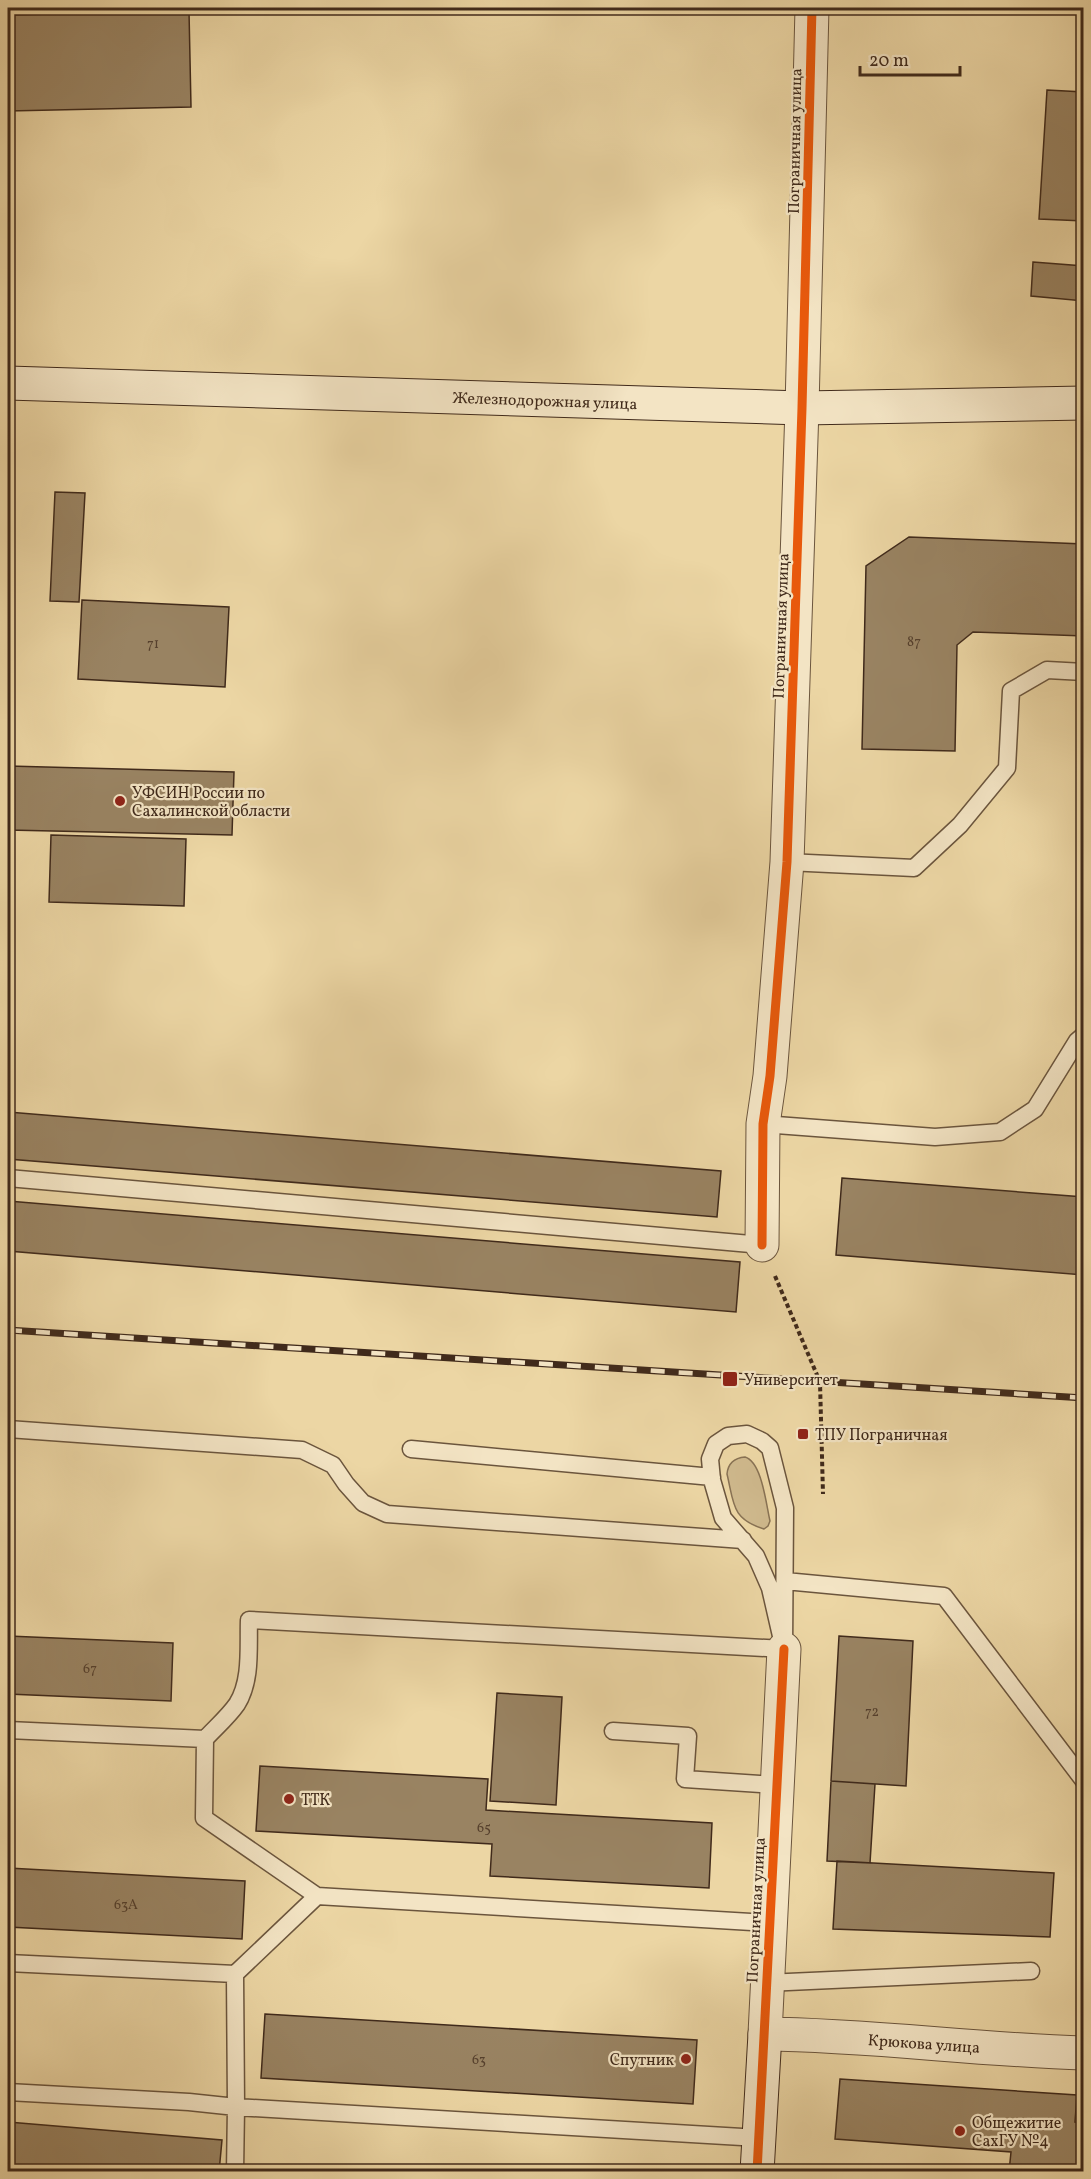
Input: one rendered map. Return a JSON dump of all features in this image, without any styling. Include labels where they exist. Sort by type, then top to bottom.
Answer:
[{"type":"street","name":"Пограничная улица","points":[[762,1245],[763,1124],[770,1076],[788,862],[812,8]]},
{"type":"street","name":"Железнодорожная улица","points":[[8,383],[802,408],[1083,403]]},
{"type":"street","name":"Пограничная улица","points":[[757,2172],[784,1649]]},
{"type":"street","name":"Крюкова улица","points":[[765,2034],[812,2035],[1083,2053]]},
{"type":"lane","points":[[788,862],[914,868],[960,825],[1007,768],[1011,691],[1047,670],[1083,672]]},
{"type":"lane","points":[[763,1124],[935,1137],[1000,1132],[1035,1110],[1077,1041],[1083,1035]]},
{"type":"lane","points":[[8,1178],[762,1245]]},
{"type":"lane","points":[[8,1429],[302,1450],[333,1465],[363,1503],[387,1514],[743,1540]]},
{"type":"lane","points":[[747,1434],[762,1441],[770,1448],[785,1508],[784,1649],[770,1588],[756,1556],[723,1518],[712,1477],[710,1459],[716,1444],[728,1436],[747,1434]]},
{"type":"lane","points":[[411,1449],[712,1477]]},
{"type":"lane","points":[[785,1581],[944,1596],[1083,1781]]},
{"type":"lane","points":[[769,1923],[317,1896],[204,1818],[205,1739],[235,1707],[244,1690],[248,1665],[249,1620],[784,1649]]},
{"type":"lane","points":[[8,1730],[205,1739]]},
{"type":"lane","points":[[613,1731],[687,1736],[686,1779],[777,1785]]},
{"type":"lane","points":[[8,1963],[235,1974],[317,1896]]},
{"type":"lane","points":[[766,1983],[1031,1971]]},
{"type":"lane","points":[[235,1974],[235,2172]]},
{"type":"lane","points":[[8,2092],[759,2138]]},
{"type":"path","points":[[762,1245],[820,1382],[823,1494]]},
{"type":"shaded area","points":[[745,1457],[751,1460],[756,1467],[762,1484],[770,1521],[764,1529],[745,1520],[733,1502],[728,1470],[732,1462]]},
{"type":"building","points":[[189,11],[191,107],[8,111],[8,15]]},
{"type":"building","points":[[1047,90],[1084,92],[1084,221],[1039,219]]},
{"type":"building","points":[[1033,262],[1084,266],[1084,301],[1031,296]]},
{"type":"building","points":[[55,492],[85,493],[79,602],[50,601]]},
{"type":"building","points":[[909,537],[1084,544],[1084,636],[973,632],[957,645],[955,751],[862,749],[866,566]]},
{"type":"building","points":[[82,600],[229,607],[225,687],[78,679]]},
{"type":"building","name":"УФСИН России по Сахалинской области","points":[[8,766],[234,772],[232,835],[8,830]]},
{"type":"building","points":[[51,835],[186,839],[184,906],[49,902]]},
{"type":"building","points":[[1084,908],[1084,955],[1081,955]]},
{"type":"building","points":[[8,1112],[721,1171],[717,1217],[8,1159]]},
{"type":"building","points":[[842,1178],[1084,1197],[1084,1275],[836,1255]]},
{"type":"building","points":[[8,1201],[740,1262],[736,1312],[8,1251]]},
{"type":"building","points":[[8,1636],[173,1643],[171,1701],[8,1694]]},
{"type":"building","points":[[839,1636],[913,1641],[906,1786],[831,1781]]},
{"type":"building","points":[[497,1693],[562,1697],[556,1805],[490,1801]]},
{"type":"building","points":[[260,1766],[488,1779],[486,1810],[712,1823],[709,1888],[490,1876],[492,1844],[256,1831]]},
{"type":"building","points":[[831,1781],[875,1784],[870,1863],[827,1861]]},
{"type":"building","points":[[837,1861],[1054,1873],[1050,1937],[833,1929]]},
{"type":"building","points":[[8,1868],[245,1881],[242,1939],[8,1927]]},
{"type":"building","points":[[265,2014],[697,2040],[693,2104],[261,2078]]},
{"type":"building","name":"Общежитие СахГУ №4","points":[[840,2079],[1077,2095],[1075,2122],[1084,2123],[1084,2172],[1009,2172],[1011,2152],[835,2139]]},
{"type":"building","points":[[8,2122],[222,2140],[219,2172],[8,2172]]},
{"type":"railway","points":[[8,1330],[1084,1398]]},
{"type":"cycle path","points":[[762,1245],[763,1124],[770,1076],[787,862],[812,8]]},
{"type":"cycle path","points":[[757,2172],[784,1649]]},
{"type":"place","name":"УФСИН России по Сахалинской области","points":[[120,801]]},
{"type":"place","name":"Университет","points":[[730,1379]]},
{"type":"place","name":"ТПУ Пограничная","points":[[803,1434]]},
{"type":"place","name":"ТТК","points":[[289,1799]]},
{"type":"place","name":"Спутник","points":[[686,2059]]},
{"type":"place","name":"Общежитие СахГУ №4","points":[[960,2131]]}]
